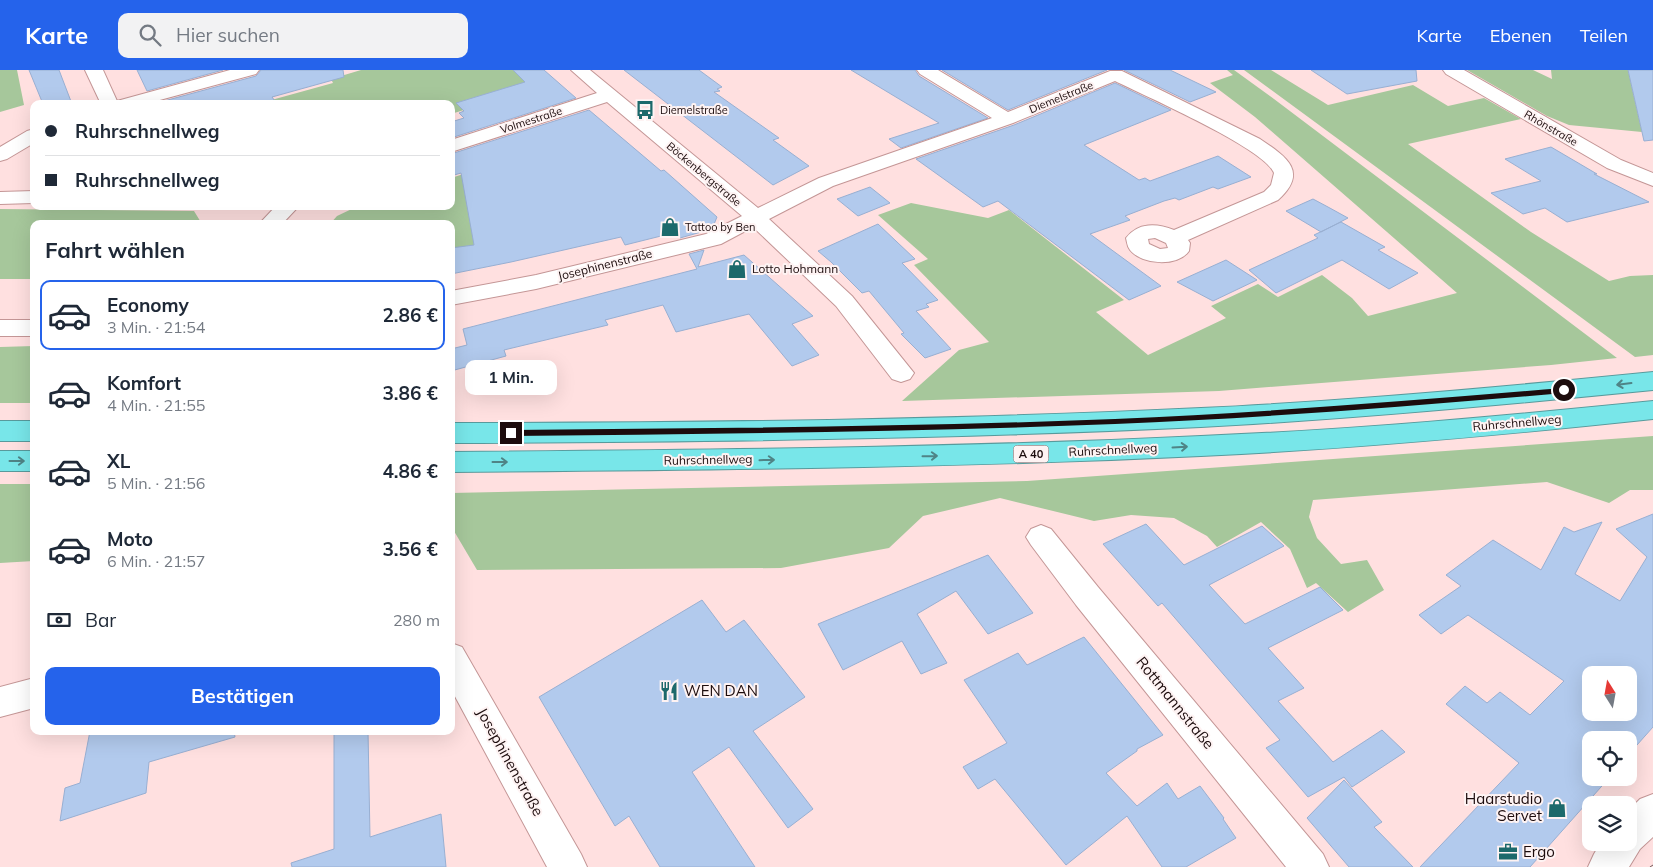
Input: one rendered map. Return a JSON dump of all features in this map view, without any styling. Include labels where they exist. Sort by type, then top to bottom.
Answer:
[{"type":"highway","points":[[455,433],[818,430],[1116,421],[1367,407],[1653,381]]},
{"type":"highway","name":"Ruhrschnellweg","points":[[455,462],[750,460],[1052,453],[1234,444],[1413,432],[1653,410]]},
{"type":"highway","points":[[0,431],[30,431]]},
{"type":"highway","points":[[0,460],[30,461]]},
{"type":"street","points":[[94,70],[108,100]]},
{"type":"street","points":[[139,100],[250,70]]},
{"type":"street","name":"Böckenbergstraße","points":[[580,70],[755,218],[844,301],[901,373]]},
{"type":"street","points":[[926,70],[1007,119]]},
{"type":"street","name":"Rhönstraße","points":[[1452,70],[1614,164],[1653,180]]},
{"type":"street","name":"Diemelstraße","points":[[755,218],[826,182],[1007,119],[1116,73],[1253,143],[1270,154],[1282,166],[1285,178],[1281,189],[1271,196],[1174,238]]},
{"type":"street","name":"Volmestraße","points":[[455,145],[610,94]]},
{"type":"street","points":[[0,155],[30,137]]},
{"type":"street","points":[[0,198],[30,197]]},
{"type":"street","points":[[273,220],[284,210]]},
{"type":"street","name":"Josephinenstraße","points":[[455,297],[536,282],[713,239],[755,218]]},
{"type":"street","points":[[0,328],[30,328]]},
{"type":"street","name":"Rottmannstraße","points":[[1042,537],[1100,611],[1310,867]]},
{"type":"street","name":"Josephinenstraße","points":[[455,663],[568,867]]},
{"type":"street","points":[[0,702],[30,694]]},
{"type":"street","points":[[1637,827],[1653,812]]},
{"type":"street","points":[[1607,867],[1618,851]]},
{"type":"green space","points":[[0,70],[17,70],[24,105],[0,112]]},
{"type":"green space","points":[[361,70],[513,70],[532,89],[455,113],[455,100],[271,100],[333,83],[331,79]]},
{"type":"green space","points":[[1227,70],[1234,70],[1274,99],[1617,358],[1551,365],[1219,391],[902,401],[959,350],[989,342],[914,265],[928,259],[878,215],[911,203],[988,218],[1009,210],[1124,300],[1096,312],[1148,355],[1226,318],[1211,306],[1258,284],[1278,297],[1322,275],[1352,298],[1368,316],[1457,293],[1255,117],[1210,83],[1233,75]]},
{"type":"green space","points":[[1244,70],[1271,70],[1328,105],[1413,85],[1448,106],[1484,98],[1521,119],[1408,144],[1531,232],[1609,281],[1630,276],[1653,275],[1653,355],[1635,357]]},
{"type":"green space","points":[[1467,70],[1533,70],[1552,79],[1551,70],[1628,70],[1642,132],[1569,125],[1547,116]]},
{"type":"green space","points":[[532,152],[666,188],[455,253],[455,220],[334,220],[337,216],[350,210],[455,210],[455,177]]},
{"type":"green space","points":[[0,209],[194,211],[200,220],[30,220],[30,279],[0,279]]},
{"type":"green space","points":[[30,346],[30,403],[0,403],[0,347]]},
{"type":"green space","points":[[1653,436],[1653,490],[1630,490],[1609,503],[1547,482],[1313,500],[1309,517],[1317,538],[1341,564],[1367,560],[1384,590],[1348,612],[1316,583],[1307,588],[1290,549],[1261,522],[1217,547],[1207,536],[1174,518],[1131,515],[1094,521],[1000,498],[923,516],[889,548],[781,568],[477,570],[455,533],[455,493],[1027,481]]},
{"type":"green space","points":[[0,484],[30,484],[30,561],[0,563]]},
{"type":"building","points":[[29,70],[59,70],[70,100],[41,100]]},
{"type":"building","points":[[137,70],[223,70],[147,91]]},
{"type":"building","points":[[261,70],[343,70],[344,77],[272,97],[274,100],[168,100],[256,76]]},
{"type":"building","points":[[513,70],[544,70],[576,98],[455,137],[455,121],[464,118],[459,113],[464,111],[456,103],[525,82]]},
{"type":"building","points":[[624,70],[699,70],[722,87],[717,89],[720,91],[714,92],[779,138],[773,140],[809,166],[773,185]]},
{"type":"building","points":[[851,70],[915,70],[919,76],[988,118],[901,148],[889,139],[939,123]]},
{"type":"building","points":[[942,70],[1107,70],[1008,110]]},
{"type":"building","points":[[1124,70],[1170,70],[1216,92],[1190,102]]},
{"type":"building","points":[[1311,70],[1416,70],[1417,81],[1347,94]]},
{"type":"building","points":[[1628,70],[1653,70],[1653,140],[1644,141]]},
{"type":"building","points":[[1115,83],[1171,110],[1084,145],[1139,180],[1145,178],[1150,181],[1218,156],[1251,177],[1218,189],[1213,187],[1179,200],[1175,198],[1164,201],[1125,216],[1130,220],[1090,234],[1161,286],[1129,300],[998,201],[983,207],[916,159],[1014,125]]},
{"type":"building","points":[[589,110],[661,171],[664,170],[717,217],[712,229],[680,238],[677,232],[625,245],[621,237],[455,273],[455,247],[474,245],[461,173],[455,175],[455,153]]},
{"type":"building","points":[[1551,147],[1597,174],[1594,174],[1649,202],[1567,222],[1545,208],[1523,214],[1491,193],[1541,181],[1505,159]]},
{"type":"building","points":[[870,187],[890,203],[858,216],[837,199]]},
{"type":"building","points":[[1313,199],[1348,218],[1321,232],[1286,211]]},
{"type":"building","points":[[1341,222],[1385,247],[1378,250],[1418,273],[1389,289],[1342,260],[1276,293],[1249,270],[1318,238],[1314,235]]},
{"type":"building","points":[[878,224],[915,259],[902,263],[938,300],[926,304],[929,307],[916,311],[951,349],[925,358],[901,334],[904,333],[869,291],[862,293],[818,251]]},
{"type":"building","points":[[704,250],[698,267],[744,255],[813,316],[792,324],[819,355],[792,366],[749,314],[676,332],[663,305],[605,320],[608,325],[504,350],[506,356],[455,370],[455,348],[467,345],[463,329],[697,269],[689,254]]},
{"type":"building","points":[[1226,260],[1257,280],[1213,301],[1177,282]]},
{"type":"building","points":[[1653,514],[1653,727],[1637,745],[1637,731],[1582,731],[1582,786],[1602,786],[1593,796],[1582,796],[1582,808],[1530,867],[1420,867],[1519,763],[1446,704],[1465,686],[1487,703],[1500,692],[1530,715],[1564,681],[1468,615],[1441,634],[1419,615],[1461,586],[1446,575],[1493,540],[1541,570],[1564,527],[1574,532],[1602,522],[1575,574],[1620,601],[1647,557],[1616,529]]},
{"type":"building","points":[[1146,524],[1184,565],[1262,526],[1284,546],[1209,585],[1245,624],[1320,587],[1343,610],[1268,648],[1304,688],[1278,701],[1333,762],[1382,730],[1405,752],[1352,787],[1344,777],[1308,797],[1266,748],[1280,740],[1162,603],[1158,606],[1103,544]]},
{"type":"building","points":[[988,555],[1033,613],[988,634],[956,591],[917,614],[947,663],[921,674],[902,641],[843,670],[818,624]]},
{"type":"building","points":[[702,600],[726,632],[744,620],[805,697],[753,731],[813,809],[788,828],[729,747],[692,772],[755,867],[660,867],[629,816],[615,826],[539,697]]},
{"type":"building","points":[[1084,637],[1163,735],[1137,749],[1137,751],[1106,773],[1137,806],[1167,783],[1178,799],[1200,786],[1224,818],[1236,838],[1186,867],[1162,867],[1127,816],[1066,865],[995,779],[978,789],[963,767],[1007,743],[964,680],[1018,653],[1027,665]]},
{"type":"building","points":[[89,735],[235,735],[235,737],[149,762],[146,793],[60,821],[65,788],[80,783]]},
{"type":"building","points":[[334,735],[368,735],[370,837],[441,814],[446,867],[292,867],[291,863],[334,849]]},
{"type":"building","points":[[1344,780],[1382,822],[1374,827],[1413,867],[1349,867],[1307,818]]},
{"type":"place","name":"Diemelstraße","points":[[645,110]]},
{"type":"place","name":"Tattoo by Ben","points":[[670,227]]},
{"type":"place","name":"Lotto Hohmann","points":[[737,269]]},
{"type":"place","name":"WEN DAN","points":[[669,691]]},
{"type":"place","name":"Haarstudio Servet","points":[[1557,808]]},
{"type":"place","name":"Ergo","points":[[1508,852]]},
{"type":"route","points":[[511,433],[837,430],[1116,421],[1367,407],[1564,390]]}]
